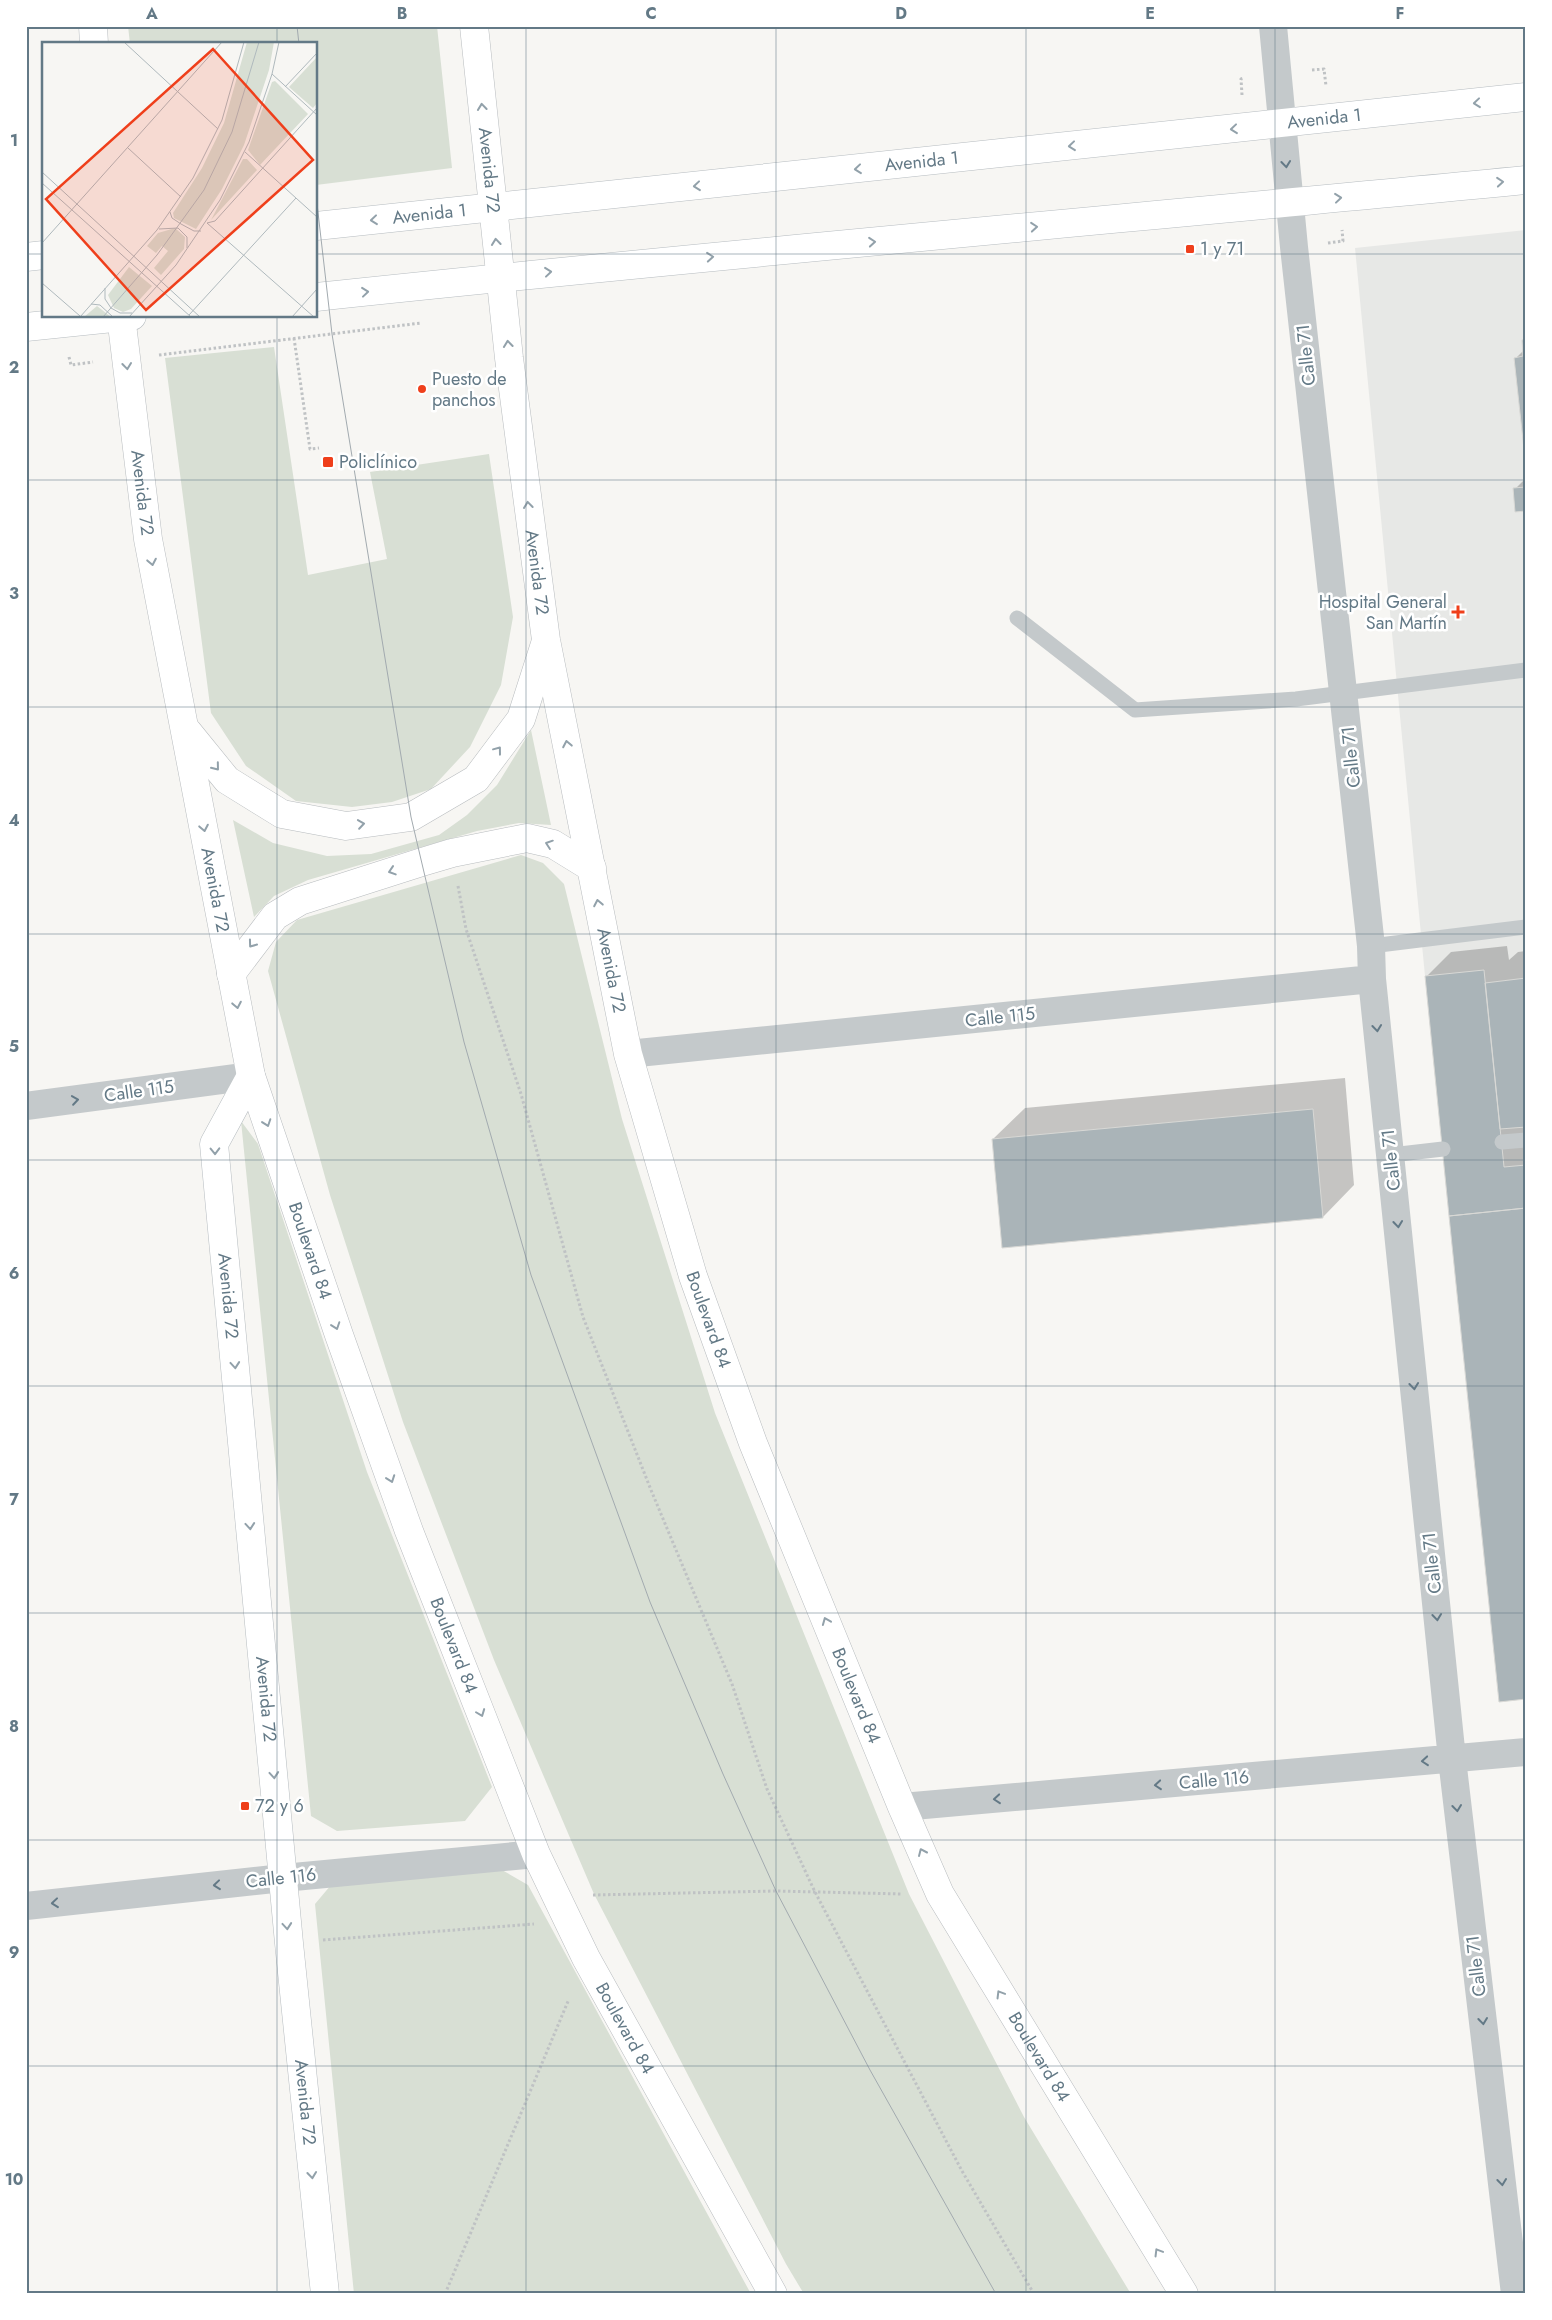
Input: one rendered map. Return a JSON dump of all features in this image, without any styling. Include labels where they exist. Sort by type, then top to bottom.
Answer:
[{"type":"main road","points":[[93,26],[94,42]]},
{"type":"main road","name":"Avenida 72","points":[[474,26],[500,277],[546,640],[628,1054]]},
{"type":"main road","name":"Avenida 1","points":[[318,226],[1526,97]]},
{"type":"main road","points":[[318,297],[500,277],[1290,204],[1526,180]]},
{"type":"main road","points":[[26,257],[42,255]]},
{"type":"main road","points":[[26,327],[115,318]]},
{"type":"main road","name":"Avenida 72","points":[[125,318],[148,539],[252,1076],[214,1144],[289,1943],[325,2294]]},
{"type":"main road","points":[[185,729],[227,780],[282,814],[346,826],[411,817],[476,779],[521,719],[546,640]]},
{"type":"main road","points":[[231,974],[274,916],[300,901],[452,853],[527,838],[553,844],[592,868]]},
{"type":"main road","name":"Boulevard 84","points":[[628,1054],[692,1276],[753,1443],[902,1807],[940,1894],[1184,2294]]},
{"type":"main road","name":"Boulevard 84","points":[[252,1076],[338,1335],[409,1530],[536,1854],[586,1958],[774,2294]]},
{"type":"street","name":"Calle 71","points":[[1273,26],[1290,204],[1345,694],[1371,946],[1372,979],[1452,1759],[1515,2294]]},
{"type":"street","name":"Calle 115","points":[[628,1054],[1372,979]]},
{"type":"street","name":"Calle 115","points":[[26,1106],[252,1076]]},
{"type":"street","name":"Calle 116","points":[[902,1807],[1526,1752]]},
{"type":"street","name":"Calle 116","points":[[26,1906],[283,1878],[536,1854]]},
{"type":"lane","points":[[1017,618],[1135,710],[1345,694],[1526,670]]},
{"type":"lane","points":[[1371,946],[1526,927]]},
{"type":"lane","points":[[1502,1142],[1526,1140]]},
{"type":"lane","points":[[1391,1155],[1443,1149]]},
{"type":"path","points":[[294,338],[310,449],[319,448]]},
{"type":"path","points":[[452,853],[466,929],[521,1094],[583,1317],[651,1490],[732,1684],[767,1789],[815,1892],[962,2171],[1034,2294]]},
{"type":"path","points":[[289,1943],[532,1924],[594,1894],[815,1892],[940,1894]]},
{"type":"path","points":[[445,2294],[586,1958]]},
{"type":"shaded area","points":[[128,26],[437,26],[452,168],[318,185],[318,42],[130,42]]},
{"type":"shaded area","name":"Hospital General San Martín","points":[[1526,230],[1526,1699],[1499,1702],[1425,976],[1355,248]]},
{"type":"shaded area","points":[[274,347],[308,575],[387,559],[370,472],[489,454],[513,617],[501,685],[470,747],[431,789],[392,802],[352,807],[296,801],[246,766],[211,713],[165,358]]},
{"type":"shaded area","points":[[531,730],[551,825],[519,823],[477,831],[308,880],[274,896],[254,917],[233,820],[273,843],[327,856],[371,854],[439,835],[467,815],[497,785]]},
{"type":"shaded area","points":[[521,855],[543,863],[564,884],[622,1119],[715,1413],[909,1894],[1024,2117],[1131,2294],[804,2294],[786,2264],[594,1894],[494,1660],[403,1422],[330,1195],[268,971],[276,942],[297,920]]},
{"type":"shaded area","points":[[241,1121],[258,1144],[367,1472],[492,1787],[465,1821],[337,1831],[311,1816]]},
{"type":"shaded area","points":[[502,1870],[528,1885],[751,2294],[354,2294],[315,1904],[331,1885]]},
{"type":"building","points":[[1526,339],[1526,468],[1514,358],[1523,356],[1522,340]]},
{"type":"building","points":[[1526,487],[1526,511],[1515,512],[1513,488]]},
{"type":"building","points":[[1484,970],[1504,1167],[1526,1165],[1526,1208],[1449,1216],[1425,976]]},
{"type":"building","points":[[1526,978],[1526,1127],[1500,1129],[1485,983]]},
{"type":"building","points":[[1313,1109],[1323,1218],[1002,1248],[992,1139]]},
{"type":"building","points":[[1526,1208],[1526,1699],[1499,1702],[1449,1216]]},
{"type":"tram line","points":[[297,26],[299,42]]},
{"type":"tram line","points":[[318,212],[332,334],[411,817],[464,1042],[531,1275],[650,1602],[723,1774],[776,1891],[870,2070],[996,2294]]},
{"type":"place","name":"1 y 71","points":[[1190,249]]},
{"type":"place","name":"Puesto de panchos","points":[[422,389]]},
{"type":"place","name":"Policlínico","points":[[328,462]]},
{"type":"place","name":"Hospital General San Martín","points":[[1458,612]]},
{"type":"place","name":"72 y 6","points":[[245,1806]]}]
